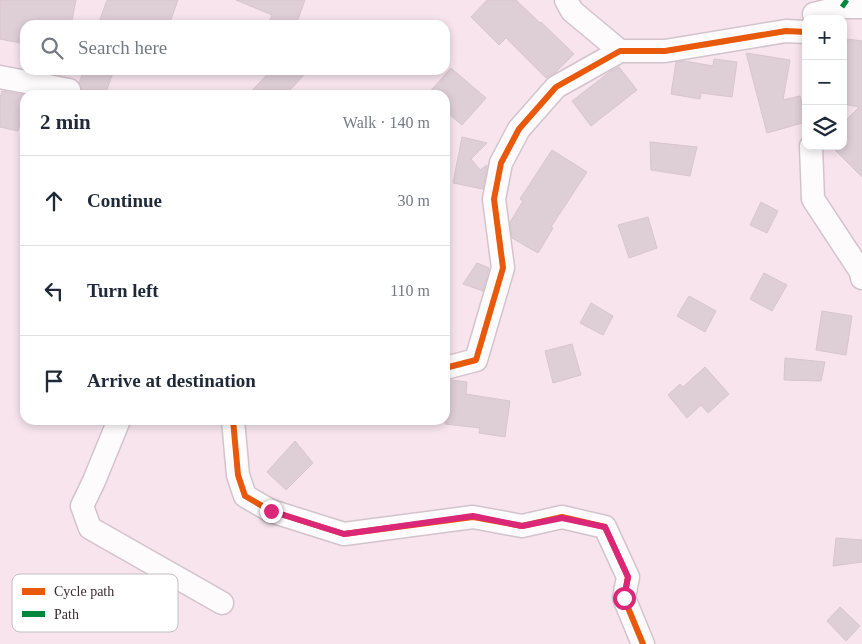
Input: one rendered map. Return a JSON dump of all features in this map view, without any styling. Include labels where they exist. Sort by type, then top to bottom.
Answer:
[{"type":"street","points":[[566,0],[572,11],[620,51]]},
{"type":"street","points":[[815,15],[842,7],[862,7]]},
{"type":"street","points":[[450,367],[476,360],[503,268],[494,199],[501,163],[519,128],[556,87],[620,51],[664,51],[786,31],[802,22]]},
{"type":"street","points":[[0,77],[69,90]]},
{"type":"street","points":[[811,150],[813,199],[861,272],[862,278]]},
{"type":"street","points":[[117,425],[82,506],[90,528],[170,574]]},
{"type":"street","points":[[233,425],[238,475],[245,496],[271,511],[344,534],[473,516],[522,526],[562,518],[605,527],[628,577],[624,598],[644,644]]},
{"type":"street","points":[[178,579],[222,604]]},
{"type":"building","points":[[0,0],[76,0],[72,20],[20,20],[20,43],[0,39]]},
{"type":"building","points":[[107,0],[178,0],[171,20],[100,20]]},
{"type":"building","points":[[236,0],[305,0],[298,20],[270,20],[272,15]]},
{"type":"building","points":[[487,0],[516,0],[574,54],[556,72],[546,78],[506,38],[499,45],[471,17]]},
{"type":"building","points":[[848,39],[862,41],[862,177],[835,150],[847,150],[847,119],[859,107],[847,105]]},
{"type":"building","points":[[746,53],[790,60],[783,100],[800,96],[802,103],[802,123],[767,133]]},
{"type":"building","points":[[714,59],[737,62],[732,97],[701,93],[700,99],[671,94],[676,62],[684,61],[713,66]]},
{"type":"building","points":[[619,67],[637,90],[591,126],[572,101]]},
{"type":"building","points":[[451,68],[486,98],[462,125],[450,115],[450,90],[431,90],[445,75],[450,75]]},
{"type":"building","points":[[82,75],[112,75],[107,90],[82,90],[79,83]]},
{"type":"building","points":[[266,75],[304,75],[290,90],[253,90]]},
{"type":"building","points":[[2,91],[20,94],[20,123],[18,131],[0,127],[0,98]]},
{"type":"building","points":[[462,137],[487,143],[471,159],[480,170],[487,165],[483,189],[453,183]]},
{"type":"building","points":[[650,142],[697,147],[690,176],[651,170]]},
{"type":"building","points":[[552,150],[587,172],[551,227],[553,228],[538,253],[512,238],[510,222],[523,201],[520,199]]},
{"type":"building","points":[[761,202],[778,211],[767,233],[750,225]]},
{"type":"building","points":[[648,217],[657,248],[629,258],[618,225]]},
{"type":"building","points":[[477,263],[489,268],[483,291],[463,284]]},
{"type":"building","points":[[764,273],[787,285],[772,311],[750,299]]},
{"type":"building","points":[[689,296],[716,311],[705,332],[677,316]]},
{"type":"building","points":[[591,303],[613,316],[603,335],[580,323]]},
{"type":"building","points":[[822,311],[852,316],[846,355],[816,350]]},
{"type":"building","points":[[572,344],[581,375],[553,383],[545,351]]},
{"type":"building","points":[[785,358],[825,362],[821,381],[784,380]]},
{"type":"building","points":[[705,367],[729,394],[708,413],[701,405],[687,418],[668,395],[680,384],[683,387]]},
{"type":"building","points":[[450,380],[467,382],[466,394],[510,401],[505,437],[479,433],[480,428],[450,425]]},
{"type":"building","points":[[295,441],[313,463],[286,490],[267,472]]},
{"type":"building","points":[[836,538],[862,540],[862,562],[833,566]]},
{"type":"building","points":[[840,607],[860,626],[846,641],[827,621]]},
{"type":"marked path","points":[[842,7],[847,0]]},
{"type":"cycle path","points":[[450,367],[476,360],[503,268],[494,199],[501,163],[519,129],[556,87],[620,51],[665,51],[786,31],[802,32]]},
{"type":"cycle path","points":[[233,425],[238,475],[245,496],[271,511],[344,534],[473,517],[522,526],[562,517],[605,527],[628,577],[624,598],[643,644]]},
{"type":"route","points":[[271,511],[344,534],[473,516],[522,526],[562,518],[605,527],[628,577],[624,598]]}]
